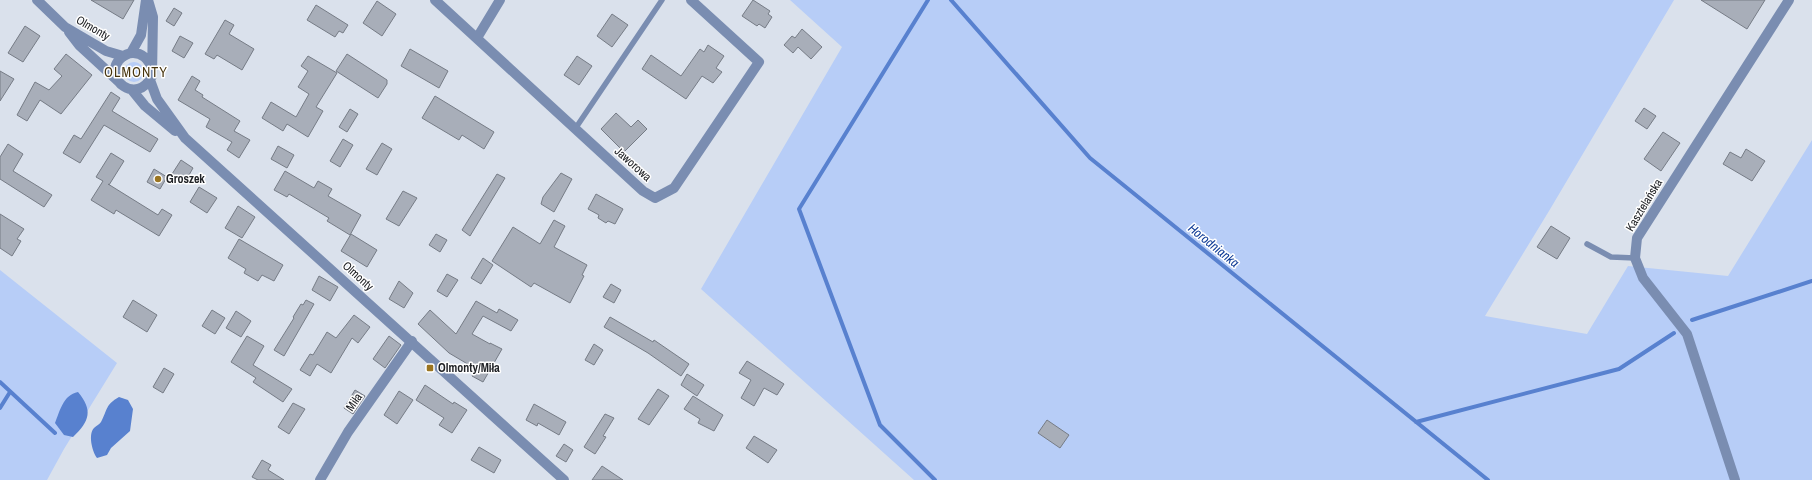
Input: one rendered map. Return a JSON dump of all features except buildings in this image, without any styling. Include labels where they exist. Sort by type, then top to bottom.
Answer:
[{"type":"street","name":"Olmonty","points":[[37,0],[65,27],[106,52],[127,54]]},
{"type":"street","points":[[65,27],[79,44],[124,87],[132,90],[140,89],[148,84],[152,76],[153,17],[147,0]]},
{"type":"street","points":[[117,80],[115,72],[117,63],[127,54],[140,35],[147,0]]},
{"type":"street","name":"Jaworowa","points":[[436,0],[643,192],[655,198],[674,188],[759,62],[691,0]]},
{"type":"street","points":[[477,38],[500,0]]},
{"type":"street","name":"Kasztelańska","points":[[1735,480],[1687,334],[1643,278],[1635,258],[1637,238],[1789,0]]},
{"type":"street","points":[[127,54],[140,54],[147,59],[152,67]]},
{"type":"street","name":"Olmonty","points":[[150,80],[157,99],[185,138],[412,341],[564,480]]},
{"type":"street","points":[[132,90],[145,106],[165,124],[185,138]]},
{"type":"street","name":"Miła","points":[[320,480],[348,432],[412,341]]},
{"type":"lane","points":[[575,129],[662,0]]},
{"type":"lane","points":[[1587,244],[1611,257],[1635,258]]},
{"type":"shaded area","points":[[790,0],[1674,0],[1485,316],[1587,334],[1628,266],[1728,276],[1812,140],[1812,480],[914,480],[701,289],[842,47]]},
{"type":"shaded area","points":[[134,62],[141,65],[144,72],[141,79],[134,82],[127,79],[124,72],[127,65]]},
{"type":"shaded area","points":[[0,270],[117,363],[64,449],[47,480],[0,480]]},
{"type":"water","points":[[78,392],[86,404],[88,415],[83,426],[73,437],[64,435],[55,423],[65,400],[69,396]]},
{"type":"water","points":[[119,397],[128,400],[133,409],[130,431],[111,448],[107,455],[97,458],[91,443],[92,431],[101,422],[111,402]]},
{"type":"waterway","points":[[928,0],[799,209],[880,425],[935,480]]},
{"type":"waterway","name":"Horodnianka","points":[[951,0],[1090,158],[1488,480]]},
{"type":"waterway","points":[[1692,320],[1812,281]]},
{"type":"waterway","points":[[1416,422],[1619,369],[1674,333]]},
{"type":"waterway","points":[[0,382],[55,433]]},
{"type":"waterway","points":[[0,408],[10,392]]},
{"type":"place","name":"Groszek","points":[[158,179]]},
{"type":"place","name":"Olmonty/Miła","points":[[430,368]]},
{"type":"district","name":"OLMONTY","points":[[136,72]]}]
